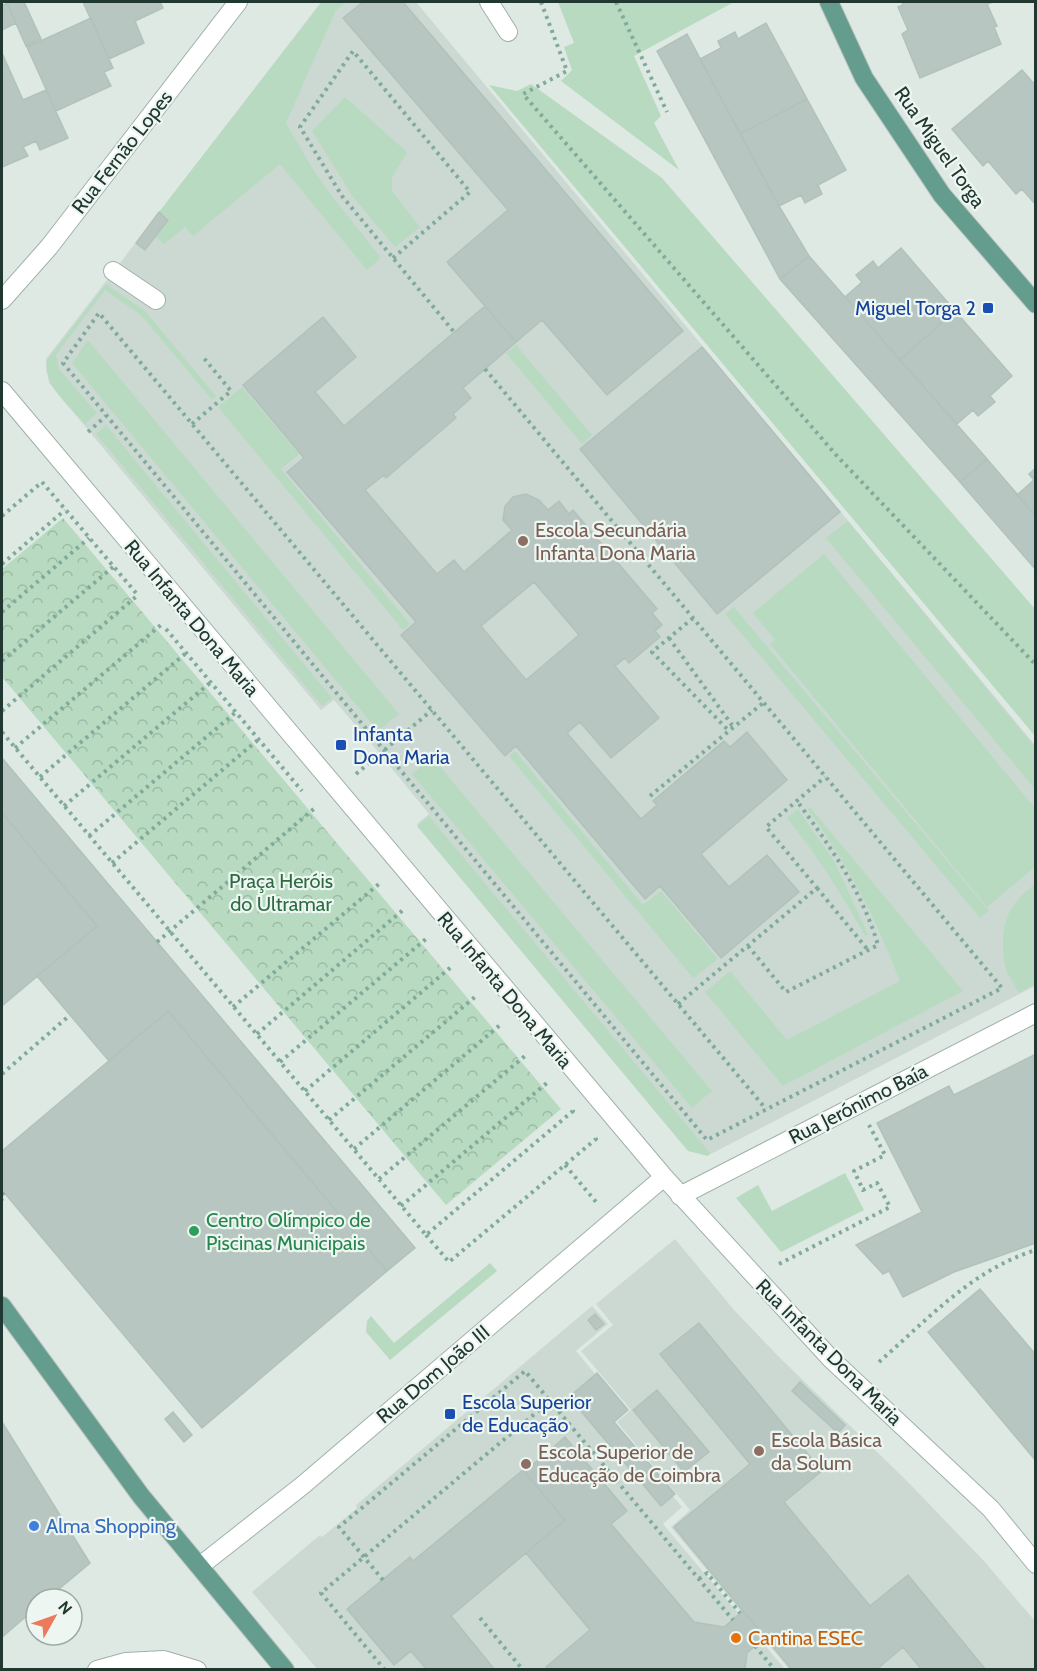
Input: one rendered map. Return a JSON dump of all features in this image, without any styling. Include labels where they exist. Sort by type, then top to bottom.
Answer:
[{"type":"main road","name":"Rua Miguel Torga","points":[[829,2],[864,78],[942,195],[1035,304]]},
{"type":"main road","points":[[2,1306],[141,1496],[285,1670]]},
{"type":"street","name":"Rua Fernão Lopes","points":[[2,300],[49,247],[238,2]]},
{"type":"street","points":[[489,2],[508,32]]},
{"type":"street","points":[[113,271],[156,300]]},
{"type":"street","name":"Rua Infanta Dona Maria","points":[[2,392],[664,1178],[831,1359],[991,1509],[1035,1564]]},
{"type":"street","name":"Rua Jerónimo Baía","points":[[681,1196],[1035,1013]]},
{"type":"street","name":"Rua Dom João III","points":[[200,1566],[303,1485],[664,1178]]},
{"type":"street","points":[[97,1670],[126,1662],[164,1660],[198,1670]]},
{"type":"path","points":[[541,2],[567,70],[523,94],[837,456],[1035,665]]},
{"type":"path","points":[[616,2],[667,112]]},
{"type":"path","points":[[393,258],[470,192],[353,51],[300,127],[342,196],[393,258],[454,332]]},
{"type":"path","points":[[485,369],[1002,988],[706,1140],[63,363],[99,313],[766,1109]]},
{"type":"path","points":[[192,424],[231,391],[203,357]]},
{"type":"path","points":[[88,432],[106,416]]},
{"type":"path","points":[[2,516],[42,482],[144,603]]},
{"type":"path","points":[[2,564],[65,510]]},
{"type":"path","points":[[2,612],[89,538]]},
{"type":"path","points":[[2,661],[113,567]]},
{"type":"path","points":[[2,711],[138,596]]},
{"type":"path","points":[[156,617],[323,815]]},
{"type":"path","points":[[693,618],[652,652],[727,729],[733,726]]},
{"type":"path","points":[[15,748],[162,624]]},
{"type":"path","points":[[669,638],[733,726]]},
{"type":"path","points":[[40,777],[186,653]]},
{"type":"path","points":[[64,806],[211,682]]},
{"type":"path","points":[[650,796],[763,703]]},
{"type":"path","points":[[377,756],[432,710]]},
{"type":"path","points":[[89,836],[236,712]]},
{"type":"path","points":[[2,732],[449,1262],[596,1139]]},
{"type":"path","points":[[112,863],[258,739]]},
{"type":"path","points":[[826,777],[766,827],[868,950]]},
{"type":"path","points":[[748,946],[786,992],[878,945],[864,908],[842,866],[797,801]]},
{"type":"path","points":[[157,942],[316,807]]},
{"type":"path","points":[[373,874],[388,892]]},
{"type":"path","points":[[233,1006],[380,883]]},
{"type":"path","points":[[678,1004],[817,888]]},
{"type":"path","points":[[396,901],[409,917]]},
{"type":"path","points":[[257,1034],[403,910]]},
{"type":"path","points":[[421,931],[433,945]]},
{"type":"path","points":[[280,1062],[427,938]]},
{"type":"path","points":[[445,960],[458,975]]},
{"type":"path","points":[[305,1091],[452,967]]},
{"type":"path","points":[[470,989],[482,1004]]},
{"type":"path","points":[[329,1120],[476,996]]},
{"type":"path","points":[[2,1074],[70,1015]]},
{"type":"path","points":[[494,1018],[506,1033]]},
{"type":"path","points":[[354,1149],[500,1025]]},
{"type":"path","points":[[519,1048],[533,1064]]},
{"type":"path","points":[[378,1179],[526,1055]]},
{"type":"path","points":[[401,1206],[548,1082],[554,1089]]},
{"type":"path","points":[[426,1235],[573,1111],[567,1104]]},
{"type":"path","points":[[779,1264],[890,1207],[877,1183],[863,1190],[854,1171],[885,1155],[858,1104]]},
{"type":"path","points":[[565,1165],[599,1206]]},
{"type":"path","points":[[2,1193],[5,1197],[2,1199]]},
{"type":"path","points":[[879,1362],[982,1274],[1012,1257],[1035,1250]]},
{"type":"path","points":[[383,1580],[339,1527],[525,1371],[733,1620]]},
{"type":"path","points":[[385,1670],[321,1593],[550,1401]]},
{"type":"path","points":[[699,1579],[706,1573],[740,1613]]},
{"type":"path","points":[[480,1618],[523,1670]]},
{"type":"path","points":[[755,1646],[775,1670]]},
{"type":"shaded area","name":"Escola Secundária Infanta Dona Maria","points":[[321,2],[416,2],[1035,745],[1035,986],[709,1155],[689,1150],[417,824],[429,814],[380,754],[334,700],[321,710],[49,383],[46,359]]},
{"type":"shaded area","name":"Escola Básica da Solum","points":[[675,1239],[735,1311],[907,1481],[984,1561],[1035,1621],[1035,1669],[789,1669],[671,1527],[690,1510],[617,1422],[631,1410],[581,1351],[613,1325],[596,1304]]},
{"type":"shaded area","name":"Escola Superior de Educação de Coimbra","points":[[592,1306],[608,1324],[576,1351],[626,1411],[612,1423],[682,1507],[663,1524],[785,1669],[317,1669],[252,1592],[320,1535],[322,1537],[357,1508],[356,1505]]},
{"type":"green space","points":[[322,2],[346,2],[336,10],[286,123],[314,171],[381,258],[367,270],[280,164],[193,236],[185,227],[164,244],[156,237],[169,219],[159,212]]},
{"type":"green space","points":[[558,2],[734,2],[634,56],[661,116],[654,123],[679,170],[561,81],[572,70],[564,47],[574,43]]},
{"type":"green space","points":[[531,84],[662,178],[1035,609],[1035,736],[489,85],[517,91]]},
{"type":"green space","points":[[345,97],[407,152],[392,178],[392,191],[420,227],[395,247],[353,197],[312,131]]},
{"type":"green space","points":[[106,284],[145,311],[216,396],[212,400],[141,315],[105,290],[56,355],[59,369],[97,413],[85,424],[52,386],[46,369],[47,360]]},
{"type":"green space","points":[[88,340],[399,714],[378,731],[72,363]]},
{"type":"green space","points":[[516,345],[592,435],[582,444],[506,353]]},
{"type":"green space","points":[[242,387],[299,454],[281,469],[410,624],[403,630],[218,407]]},
{"type":"green space","points":[[106,425],[332,698],[322,706],[96,434]]},
{"type":"green space","name":"Praça Heróis do Ultramar","points":[[63,518],[561,1109],[446,1205],[2,677],[2,569]]},
{"type":"green space","points":[[848,521],[1035,747],[1035,789],[826,538]]},
{"type":"green space","points":[[824,554],[1035,808],[1035,867],[987,907],[770,644],[775,640],[753,613]]},
{"type":"green space","points":[[734,607],[989,911],[980,918],[725,614]]},
{"type":"green space","points":[[515,751],[643,905],[661,891],[718,959],[693,978],[509,756]]},
{"type":"green space","points":[[432,757],[712,1091],[692,1108],[412,774]]},
{"type":"green space","points":[[810,807],[963,991],[783,1086],[705,992],[730,971],[787,1040],[900,981],[860,892],[807,809]]},
{"type":"green space","points":[[798,809],[834,861],[868,934],[865,936],[829,875],[787,818]]},
{"type":"green space","points":[[429,816],[710,1153],[708,1156],[688,1151],[417,826]]},
{"type":"green space","points":[[1035,884],[1035,984],[1019,993],[1004,962],[1003,934],[1007,917],[1015,903]]},
{"type":"green space","points":[[845,1173],[864,1210],[781,1252],[736,1198],[758,1185],[772,1211]]},
{"type":"green space","points":[[490,1263],[497,1271],[390,1360],[366,1332],[367,1321],[371,1316],[394,1343]]},
{"type":"building","points":[[24,2],[41,39],[26,46],[7,3]]},
{"type":"building","points":[[83,2],[160,2],[163,8],[135,21],[144,43],[109,59]]},
{"type":"building","points":[[363,2],[403,2],[683,331],[607,395],[542,320],[516,342],[447,262],[508,210],[343,18]]},
{"type":"building","points":[[902,2],[993,2],[987,4],[997,26],[994,27],[1001,44],[920,78],[902,34],[908,30],[898,7],[903,5]]},
{"type":"building","points":[[7,3],[16,23],[2,30],[2,6]]},
{"type":"building","points":[[91,18],[113,68],[104,72],[111,86],[56,111],[27,47]]},
{"type":"building","points":[[766,23],[807,99],[740,134],[700,59],[721,48],[718,41],[735,32],[738,39]]},
{"type":"building","points":[[687,34],[779,206],[809,256],[780,279],[657,51]]},
{"type":"building","points":[[2,53],[23,100],[46,90],[68,138],[40,150],[36,141],[23,147],[28,156],[2,167]]},
{"type":"building","points":[[1022,70],[1036,86],[1036,205],[1022,189],[1016,194],[988,161],[983,166],[952,129]]},
{"type":"building","points":[[807,99],[846,170],[818,185],[822,194],[805,203],[801,195],[779,206],[740,134]]},
{"type":"building","points":[[159,212],[168,220],[145,250],[136,243]]},
{"type":"building","points":[[901,248],[955,311],[900,360],[845,297],[862,282],[856,275],[873,261],[878,268]]},
{"type":"building","points":[[809,256],[987,459],[960,482],[780,279]]},
{"type":"building","points":[[485,306],[516,342],[463,388],[471,398],[453,414],[456,418],[386,478],[384,475],[365,490],[437,574],[454,560],[464,572],[512,530],[503,520],[505,506],[513,497],[526,494],[539,500],[548,510],[559,501],[569,514],[573,510],[657,609],[652,613],[662,625],[655,631],[660,637],[629,663],[625,658],[615,666],[659,718],[611,758],[580,722],[567,733],[641,819],[657,805],[653,801],[724,741],[730,747],[747,732],[787,780],[701,854],[729,887],[767,855],[799,892],[721,958],[660,886],[645,899],[516,746],[505,756],[401,635],[416,622],[287,472],[304,458],[243,385],[323,317],[356,357],[315,392],[344,426]],"holes":[[[534,582],[579,635],[526,680],[481,626]]]},
{"type":"building","points":[[955,311],[1012,376],[990,396],[995,402],[978,416],[973,410],[957,424],[900,360]]},
{"type":"building","points":[[702,347],[840,512],[717,614],[580,449]]},
{"type":"building","points":[[987,459],[1036,516],[1036,570],[960,482]]},
{"type":"building","points":[[1036,468],[1036,516],[1017,495],[1034,480],[1029,474]]},
{"type":"building","points":[[2,758],[415,1248],[387,1271],[168,1011],[109,1061],[37,976],[97,926],[2,813]]},
{"type":"building","points":[[2,813],[97,926],[2,1006]]},
{"type":"building","name":"Centro Olímpico de Piscinas Municipais","points":[[168,1011],[387,1271],[202,1428],[2,1190],[2,1151]]},
{"type":"building","points":[[1036,1054],[1036,1243],[954,1272],[903,1297],[889,1271],[883,1274],[856,1245],[922,1212],[877,1123],[949,1086],[954,1095]]},
{"type":"building","points":[[980,1289],[1036,1355],[1036,1461],[928,1332]]},
{"type":"building","points":[[595,1314],[604,1324],[596,1330],[588,1320]]},
{"type":"building","points":[[699,1323],[822,1471],[784,1502],[870,1606],[908,1575],[986,1670],[922,1670],[903,1647],[876,1670],[792,1670],[743,1611],[674,1527],[750,1464],[660,1354]]},
{"type":"building","points":[[597,1373],[628,1410],[614,1422],[675,1494],[661,1506],[569,1397]]},
{"type":"building","points":[[800,1382],[845,1425],[838,1433],[792,1391]]},
{"type":"building","points":[[657,1390],[709,1452],[684,1472],[633,1410]]},
{"type":"building","points":[[173,1412],[192,1435],[184,1442],[165,1419]]},
{"type":"building","name":"Alma Shopping","points":[[2,1422],[90,1563],[61,1587],[24,1587],[24,1618],[2,1637]]},
{"type":"building","points":[[565,1437],[627,1511],[611,1524],[694,1622],[724,1627],[743,1611],[765,1637],[747,1653],[745,1670],[548,1670],[546,1667],[590,1630],[526,1553],[565,1520],[523,1470],[528,1465],[530,1467]]},
{"type":"building","points":[[523,1470],[565,1520],[451,1616],[495,1670],[427,1670],[411,1651],[394,1665],[347,1609],[410,1557],[413,1561]]},
{"type":"place","name":"Miguel Torga 2","points":[[988,308]]},
{"type":"place","name":"Escola Secundária Infanta Dona Maria","points":[[523,541]]},
{"type":"place","name":"Infanta Dona Maria","points":[[341,745]]},
{"type":"place","name":"Centro Olímpico de Piscinas Municipais","points":[[194,1231]]},
{"type":"place","name":"Escola Superior de Educação","points":[[450,1414]]},
{"type":"place","name":"Escola Básica da Solum","points":[[759,1451]]},
{"type":"place","name":"Escola Superior de Educação de Coimbra","points":[[526,1464]]},
{"type":"place","name":"Alma Shopping","points":[[34,1526]]},
{"type":"place","name":"Cantina ESEC","points":[[736,1638]]}]
